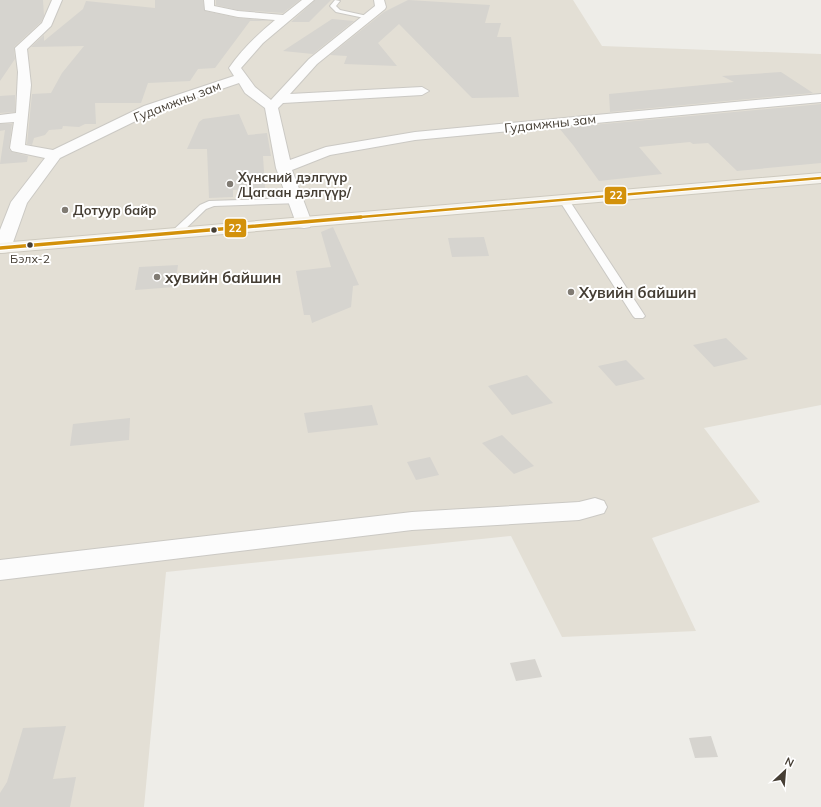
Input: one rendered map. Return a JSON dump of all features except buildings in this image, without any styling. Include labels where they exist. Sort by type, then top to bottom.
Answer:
[{"type":"main road","points":[[1,248],[821,178]]},
{"type":"street","points":[[55,155],[11,148],[22,117],[26,67],[21,48],[48,24],[57,0]]},
{"type":"street","points":[[209,0],[209,8],[238,14],[285,18]]},
{"type":"street","points":[[240,78],[235,68],[242,56],[285,18],[309,0]]},
{"type":"street","points":[[304,223],[284,168],[275,103],[305,69],[381,7],[380,0]]},
{"type":"street","name":"Гудамжны зам","points":[[1,248],[19,202],[55,155],[149,109],[240,78],[250,90],[275,103]]},
{"type":"street","points":[[275,103],[422,90]]},
{"type":"street","name":"Гудамжны зам","points":[[284,168],[326,151],[415,136],[821,98]]},
{"type":"street","points":[[0,118],[22,117]]},
{"type":"street","points":[[0,570],[412,521],[579,511],[595,507]]},
{"type":"lane","points":[[337,1],[333,6],[338,11],[368,17]]},
{"type":"lane","points":[[564,200],[639,316]]},
{"type":"lane","points":[[174,234],[203,207],[212,203],[296,201]]},
{"type":"shaded area","points":[[0,0],[573,0],[602,46],[821,54],[821,405],[704,428],[760,502],[652,538],[696,631],[562,637],[511,536],[166,572],[144,807],[0,807]]},
{"type":"transit line","name":"22","points":[[0,248],[821,178]]},
{"type":"place","name":"Хүнсний дэлгүүр /Цагаан дэлгүүр/","points":[[230,184]]},
{"type":"place","name":"Дотуур байр","points":[[65,210]]},
{"type":"place","name":"Бэлх-2","points":[[30,245]]},
{"type":"place","name":"хувийн байшин","points":[[157,277]]},
{"type":"place","name":"Хувийн байшин","points":[[571,292]]}]
